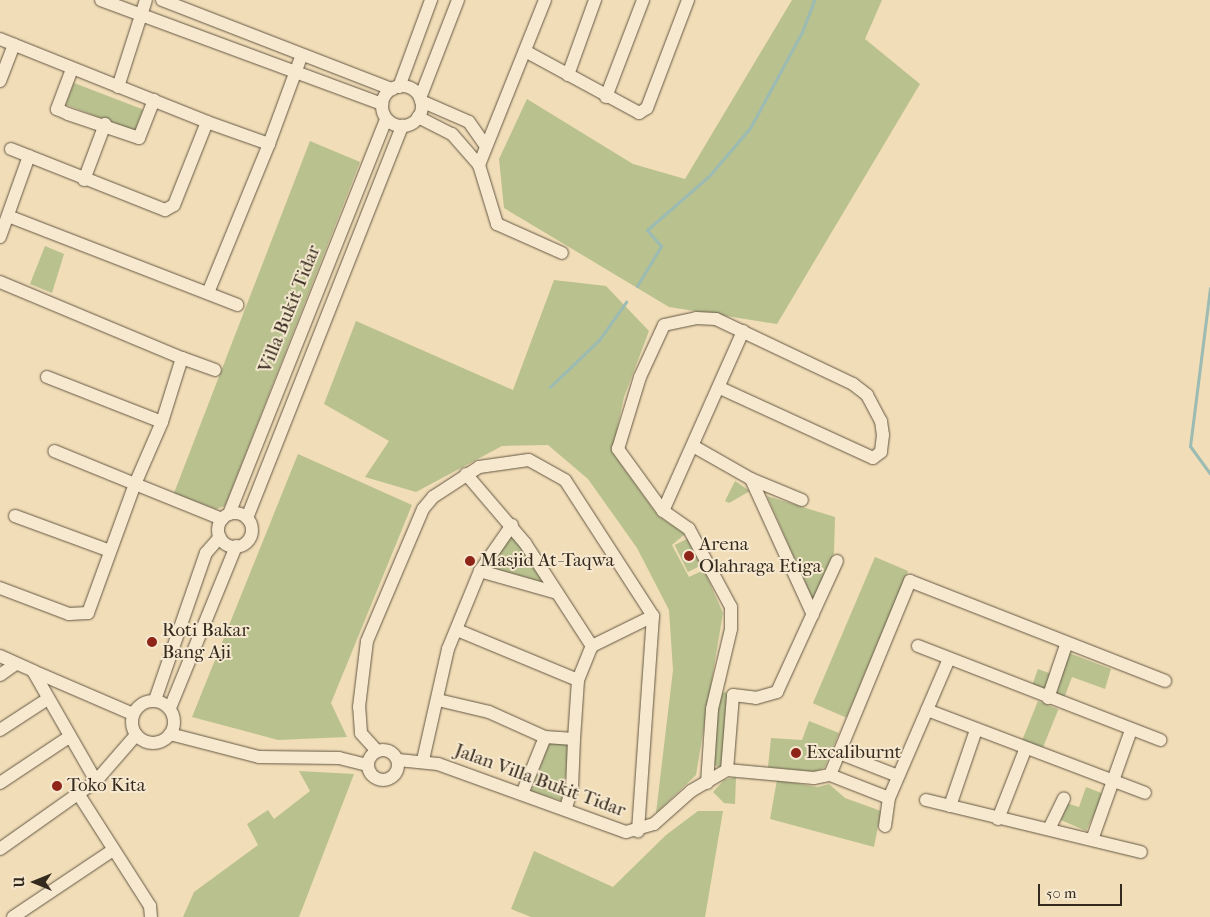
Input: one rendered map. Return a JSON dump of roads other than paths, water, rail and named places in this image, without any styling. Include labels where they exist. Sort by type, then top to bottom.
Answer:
[{"type":"street","points":[[101,0],[294,75],[382,104]]},
{"type":"street","points":[[118,87],[146,0]]},
{"type":"street","points":[[162,0],[301,58],[396,88],[409,88],[420,100],[469,122],[485,145]]},
{"type":"street","points":[[382,104],[396,88],[431,0]]},
{"type":"street","points":[[418,117],[420,100],[458,0]]},
{"type":"street","points":[[475,160],[485,145],[545,0]]},
{"type":"street","points":[[568,75],[595,0]]},
{"type":"street","points":[[606,97],[643,0]]},
{"type":"street","points":[[525,51],[606,97],[639,113],[647,108],[688,0]]},
{"type":"street","points":[[0,39],[207,122],[269,144]]},
{"type":"street","points":[[0,81],[14,45]]},
{"type":"street","points":[[208,293],[269,144],[301,58]]},
{"type":"street","points":[[72,68],[57,109],[105,124],[139,138],[154,100]]},
{"type":"street","points":[[382,104],[386,119],[402,126],[418,117]]},
{"type":"street","points":[[418,117],[452,134],[475,160],[485,196],[497,224],[562,253]]},
{"type":"street","name":"Villa Bukit Tidar","points":[[220,537],[225,516],[386,119]]},
{"type":"street","points":[[11,149],[84,180],[171,209],[207,122]]},
{"type":"street","points":[[84,180],[105,124]]},
{"type":"street","name":"Villa Bukit Tidar","points":[[236,546],[251,533],[247,518],[402,126]]},
{"type":"street","points":[[0,237],[29,156]]},
{"type":"street","points":[[8,216],[237,305]]},
{"type":"street","points":[[0,282],[215,370]]},
{"type":"street","points":[[707,783],[712,709],[732,629],[731,607],[693,535],[663,511],[618,448],[640,377],[664,325],[716,319],[861,388],[881,421],[881,452],[873,458],[718,387]]},
{"type":"street","points":[[663,511],[743,331]]},
{"type":"street","points":[[0,588],[78,617],[88,612],[135,484],[162,422],[182,358]]},
{"type":"street","points":[[47,377],[162,422]]},
{"type":"street","points":[[693,446],[751,480],[802,500]]},
{"type":"street","points":[[54,451],[135,484],[225,516],[247,518]]},
{"type":"street","points":[[376,751],[361,733],[359,707],[367,641],[424,509],[466,474],[479,467],[529,460],[565,480],[653,616],[638,831]]},
{"type":"street","points":[[466,474],[512,525],[592,646]]},
{"type":"street","points":[[751,480],[813,614]]},
{"type":"street","points":[[15,516],[110,551]]},
{"type":"street","points":[[423,760],[456,630],[480,571],[512,525]]},
{"type":"street","points":[[155,700],[206,554],[220,537],[236,546],[170,708],[174,722],[170,734]]},
{"type":"street","points":[[718,682],[733,695],[756,698],[777,692],[837,561]]},
{"type":"street","points":[[480,571],[557,593]]},
{"type":"street","points":[[830,775],[910,581],[1066,646],[1165,681]]},
{"type":"street","points":[[566,808],[572,788],[578,680],[592,646],[653,616]]},
{"type":"street","points":[[456,630],[578,680]]},
{"type":"street","points":[[918,646],[1160,740]]},
{"type":"street","points":[[1048,698],[1066,646]]},
{"type":"street","points":[[0,656],[133,714]]},
{"type":"street","points":[[885,826],[889,798],[948,659]]},
{"type":"street","points":[[0,675],[16,664]]},
{"type":"street","points":[[33,671],[46,700],[96,781]]},
{"type":"street","points":[[733,695],[727,770],[814,778],[830,775],[889,798]]},
{"type":"street","points":[[0,730],[46,700]]},
{"type":"street","points":[[0,849],[79,795],[96,781],[136,735],[133,714],[141,704],[155,700],[170,708]]},
{"type":"street","points":[[438,700],[489,712],[546,737],[574,738]]},
{"type":"street","points":[[927,710],[1025,750],[1144,793]]},
{"type":"street","points":[[950,806],[976,730]]},
{"type":"street","points":[[1093,837],[1131,730]]},
{"type":"street","points":[[136,735],[152,743],[170,734],[259,757],[326,757],[368,771],[378,780],[392,778],[398,760],[387,750],[376,751]]},
{"type":"street","points":[[522,794],[546,737]]},
{"type":"street","points":[[0,784],[69,738]]},
{"type":"street","points":[[998,818],[1025,750]]},
{"type":"street","points":[[368,771],[376,751]]},
{"type":"street","points":[[839,753],[898,776]]},
{"type":"street","name":"Jalan Villa Bukit Tidar","points":[[398,760],[423,760],[566,808],[626,832],[638,831],[654,824],[727,770]]},
{"type":"street","points":[[79,795],[150,906],[151,917]]},
{"type":"street","points":[[1049,829],[1064,798]]},
{"type":"street","points":[[926,800],[998,818],[1093,837],[1141,852]]},
{"type":"street","points":[[13,917],[113,850]]},
{"type":"waterway","points":[[637,286],[661,246],[647,230],[709,176],[750,128],[802,32],[814,0]]},
{"type":"waterway","points":[[1210,288],[1190,446],[1210,474]]},
{"type":"waterway","points":[[550,387],[599,340],[626,302]]},
{"type":"place","name":"Arena Olahraga Etiga","points":[[689,556]]},
{"type":"place","name":"Masjid At-Taqwa","points":[[470,561]]},
{"type":"place","name":"Roti Bakar Bang Aji","points":[[152,642]]},
{"type":"place","name":"Excaliburnt","points":[[796,753]]},
{"type":"place","name":"Toko Kita","points":[[57,786]]}]
